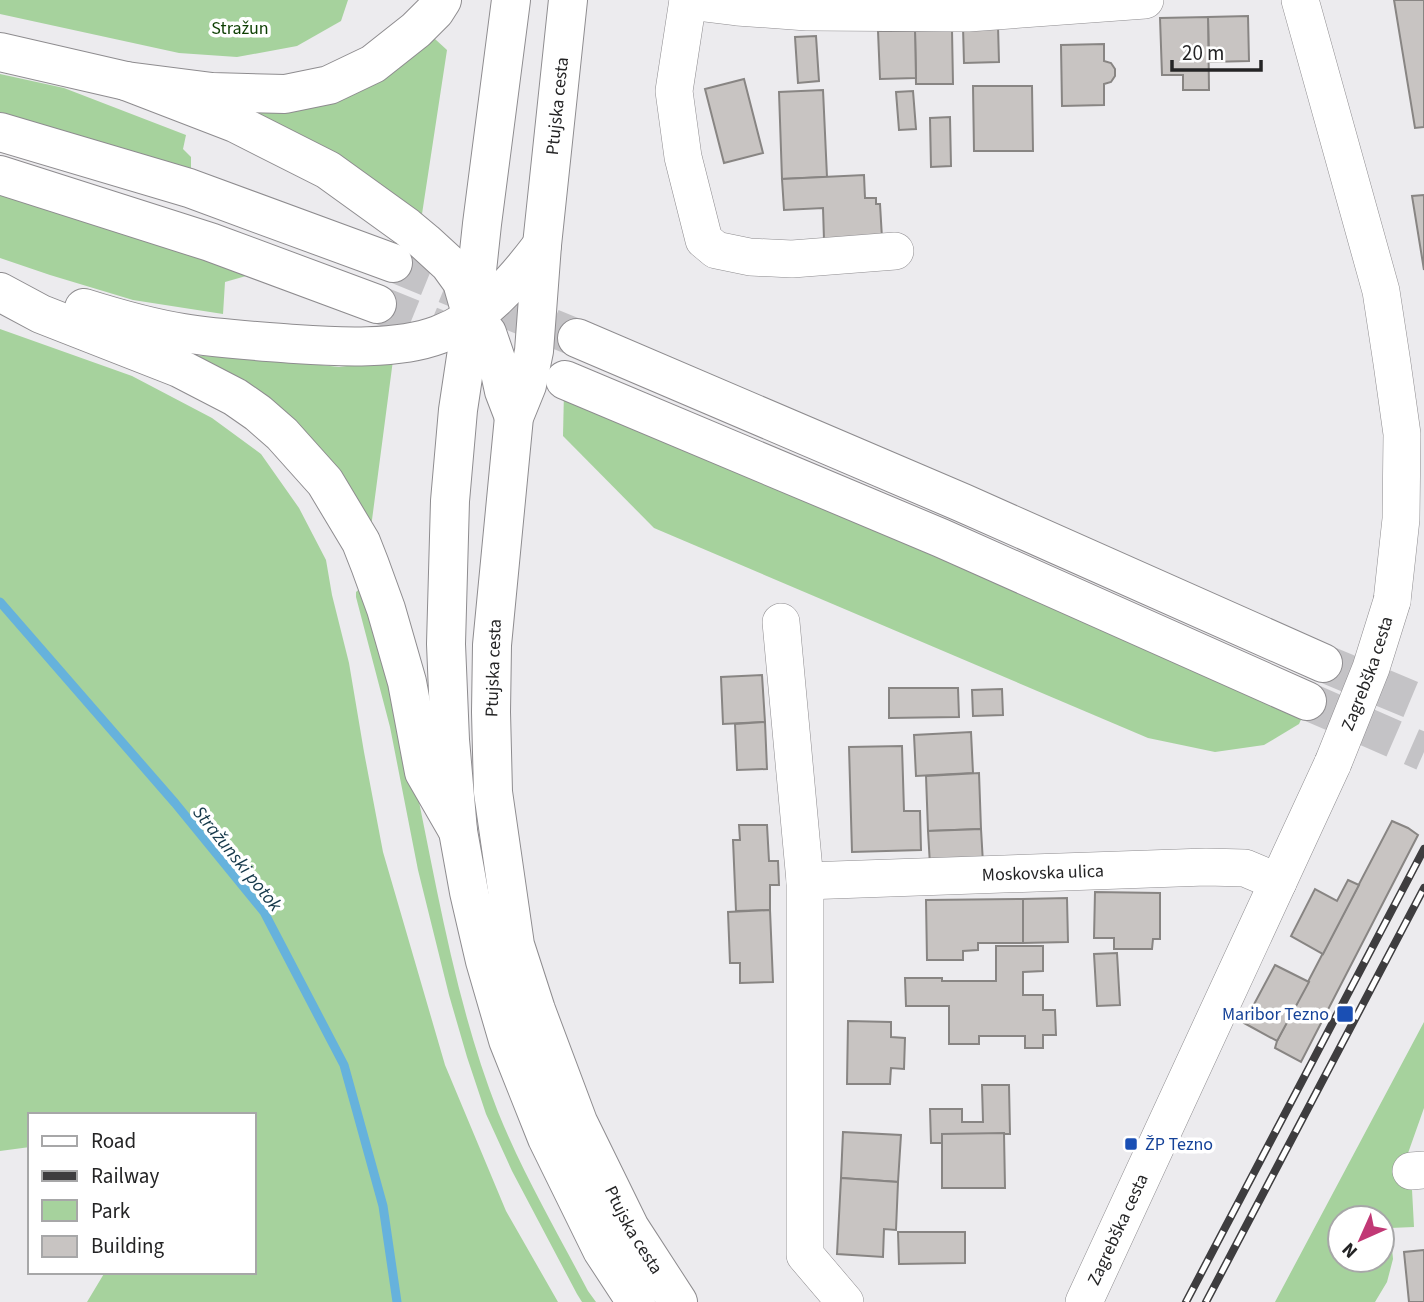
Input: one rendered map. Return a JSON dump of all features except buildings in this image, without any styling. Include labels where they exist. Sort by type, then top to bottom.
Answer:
[{"type":"main road","points":[[0,52],[126,82],[212,92],[285,94],[329,85],[373,64],[416,30],[442,0]]},
{"type":"main road","name":"Ptujska cesta","points":[[511,0],[458,410],[450,501],[446,644],[450,740],[458,831],[485,961],[508,1040],[547,1138],[602,1250],[635,1302]]},
{"type":"main road","name":"Ptujska cesta","points":[[568,0],[542,245],[534,351],[527,385],[514,416],[492,645],[493,792],[515,945],[536,1010],[578,1122],[630,1228],[678,1302]]},
{"type":"main road","points":[[126,82],[235,123],[328,170],[407,227],[449,264],[462,282],[472,317],[487,333],[514,416]]},
{"type":"main road","points":[[0,132],[189,188],[393,263]]},
{"type":"main road","points":[[0,175],[210,242],[377,304]]},
{"type":"main road","points":[[0,285],[182,333],[355,347],[406,342],[439,335],[472,317],[507,289],[542,245]]},
{"type":"main road","points":[[0,292],[41,314],[179,368],[235,397],[282,434],[325,482],[361,542],[370,565],[407,682],[424,772],[458,831]]},
{"type":"main road","points":[[577,338],[963,503],[1323,663]]},
{"type":"main road","points":[[565,380],[941,538],[1307,701]]},
{"type":"street","points":[[895,251],[792,259],[750,257],[716,250],[704,240],[683,157],[674,91],[688,0],[807,12],[968,13],[1145,0]]},
{"type":"street","name":"Zagrebška cesta","points":[[1084,1302],[1333,763],[1371,668],[1392,601],[1401,519],[1402,434],[1381,291],[1300,0]]},
{"type":"street","points":[[781,622],[805,881],[805,1255],[845,1302]]},
{"type":"street","name":"Moskovska ulica","points":[[805,881],[1206,867],[1245,869],[1278,882]]},
{"type":"green space","name":"Stražun","points":[[0,0],[348,0],[341,21],[297,46],[237,57],[179,53],[0,14]]},
{"type":"green space","points":[[423,28],[447,50],[422,214],[316,143],[236,105]]},
{"type":"green space","points":[[0,74],[64,88],[186,135],[183,149],[191,157],[191,170],[0,112]]},
{"type":"green space","points":[[0,190],[253,274],[225,282],[223,314],[133,300],[50,275],[0,258]]},
{"type":"green space","points":[[0,329],[132,376],[212,418],[261,454],[299,508],[326,560],[349,663],[383,852],[445,1065],[506,1211],[558,1302],[87,1302],[104,1274],[256,1274],[256,1113],[28,1113],[28,1147],[0,1151]]},
{"type":"green space","points":[[188,355],[339,367],[393,360],[370,535]]},
{"type":"green space","points":[[564,391],[1305,711],[1299,724],[1264,745],[1215,752],[1148,738],[654,528],[563,436]]},
{"type":"green space","points":[[364,585],[402,722],[454,968],[481,1065],[518,1158],[596,1302],[582,1302],[512,1171],[486,1114],[467,1057],[418,870],[390,727],[356,597],[356,592]]},
{"type":"green space","points":[[1424,1022],[1424,1108],[1407,1156],[1411,1171],[1414,1227],[1396,1228],[1396,1204],[1327,1204]]},
{"type":"green space","points":[[1326,1206],[1326,1274],[1389,1274],[1375,1302],[1275,1302]]},
{"type":"waterway","name":"Stražunski potok","points":[[0,602],[175,803],[264,912],[344,1065],[383,1206],[397,1302]]},
{"type":"tunnel","points":[[393,263],[577,338]]},
{"type":"tunnel","points":[[377,304],[466,340]]},
{"type":"tunnel","points":[[1323,663],[1424,705]]},
{"type":"tunnel","points":[[1307,701],[1424,752]]},
{"type":"railway","points":[[1186,1302],[1424,849]]},
{"type":"railway","points":[[1206,1302],[1424,888]]},
{"type":"place","name":"Maribor Tezno","points":[[1345,1014]]},
{"type":"place","name":"ŽP Tezno","points":[[1131,1144]]}]
